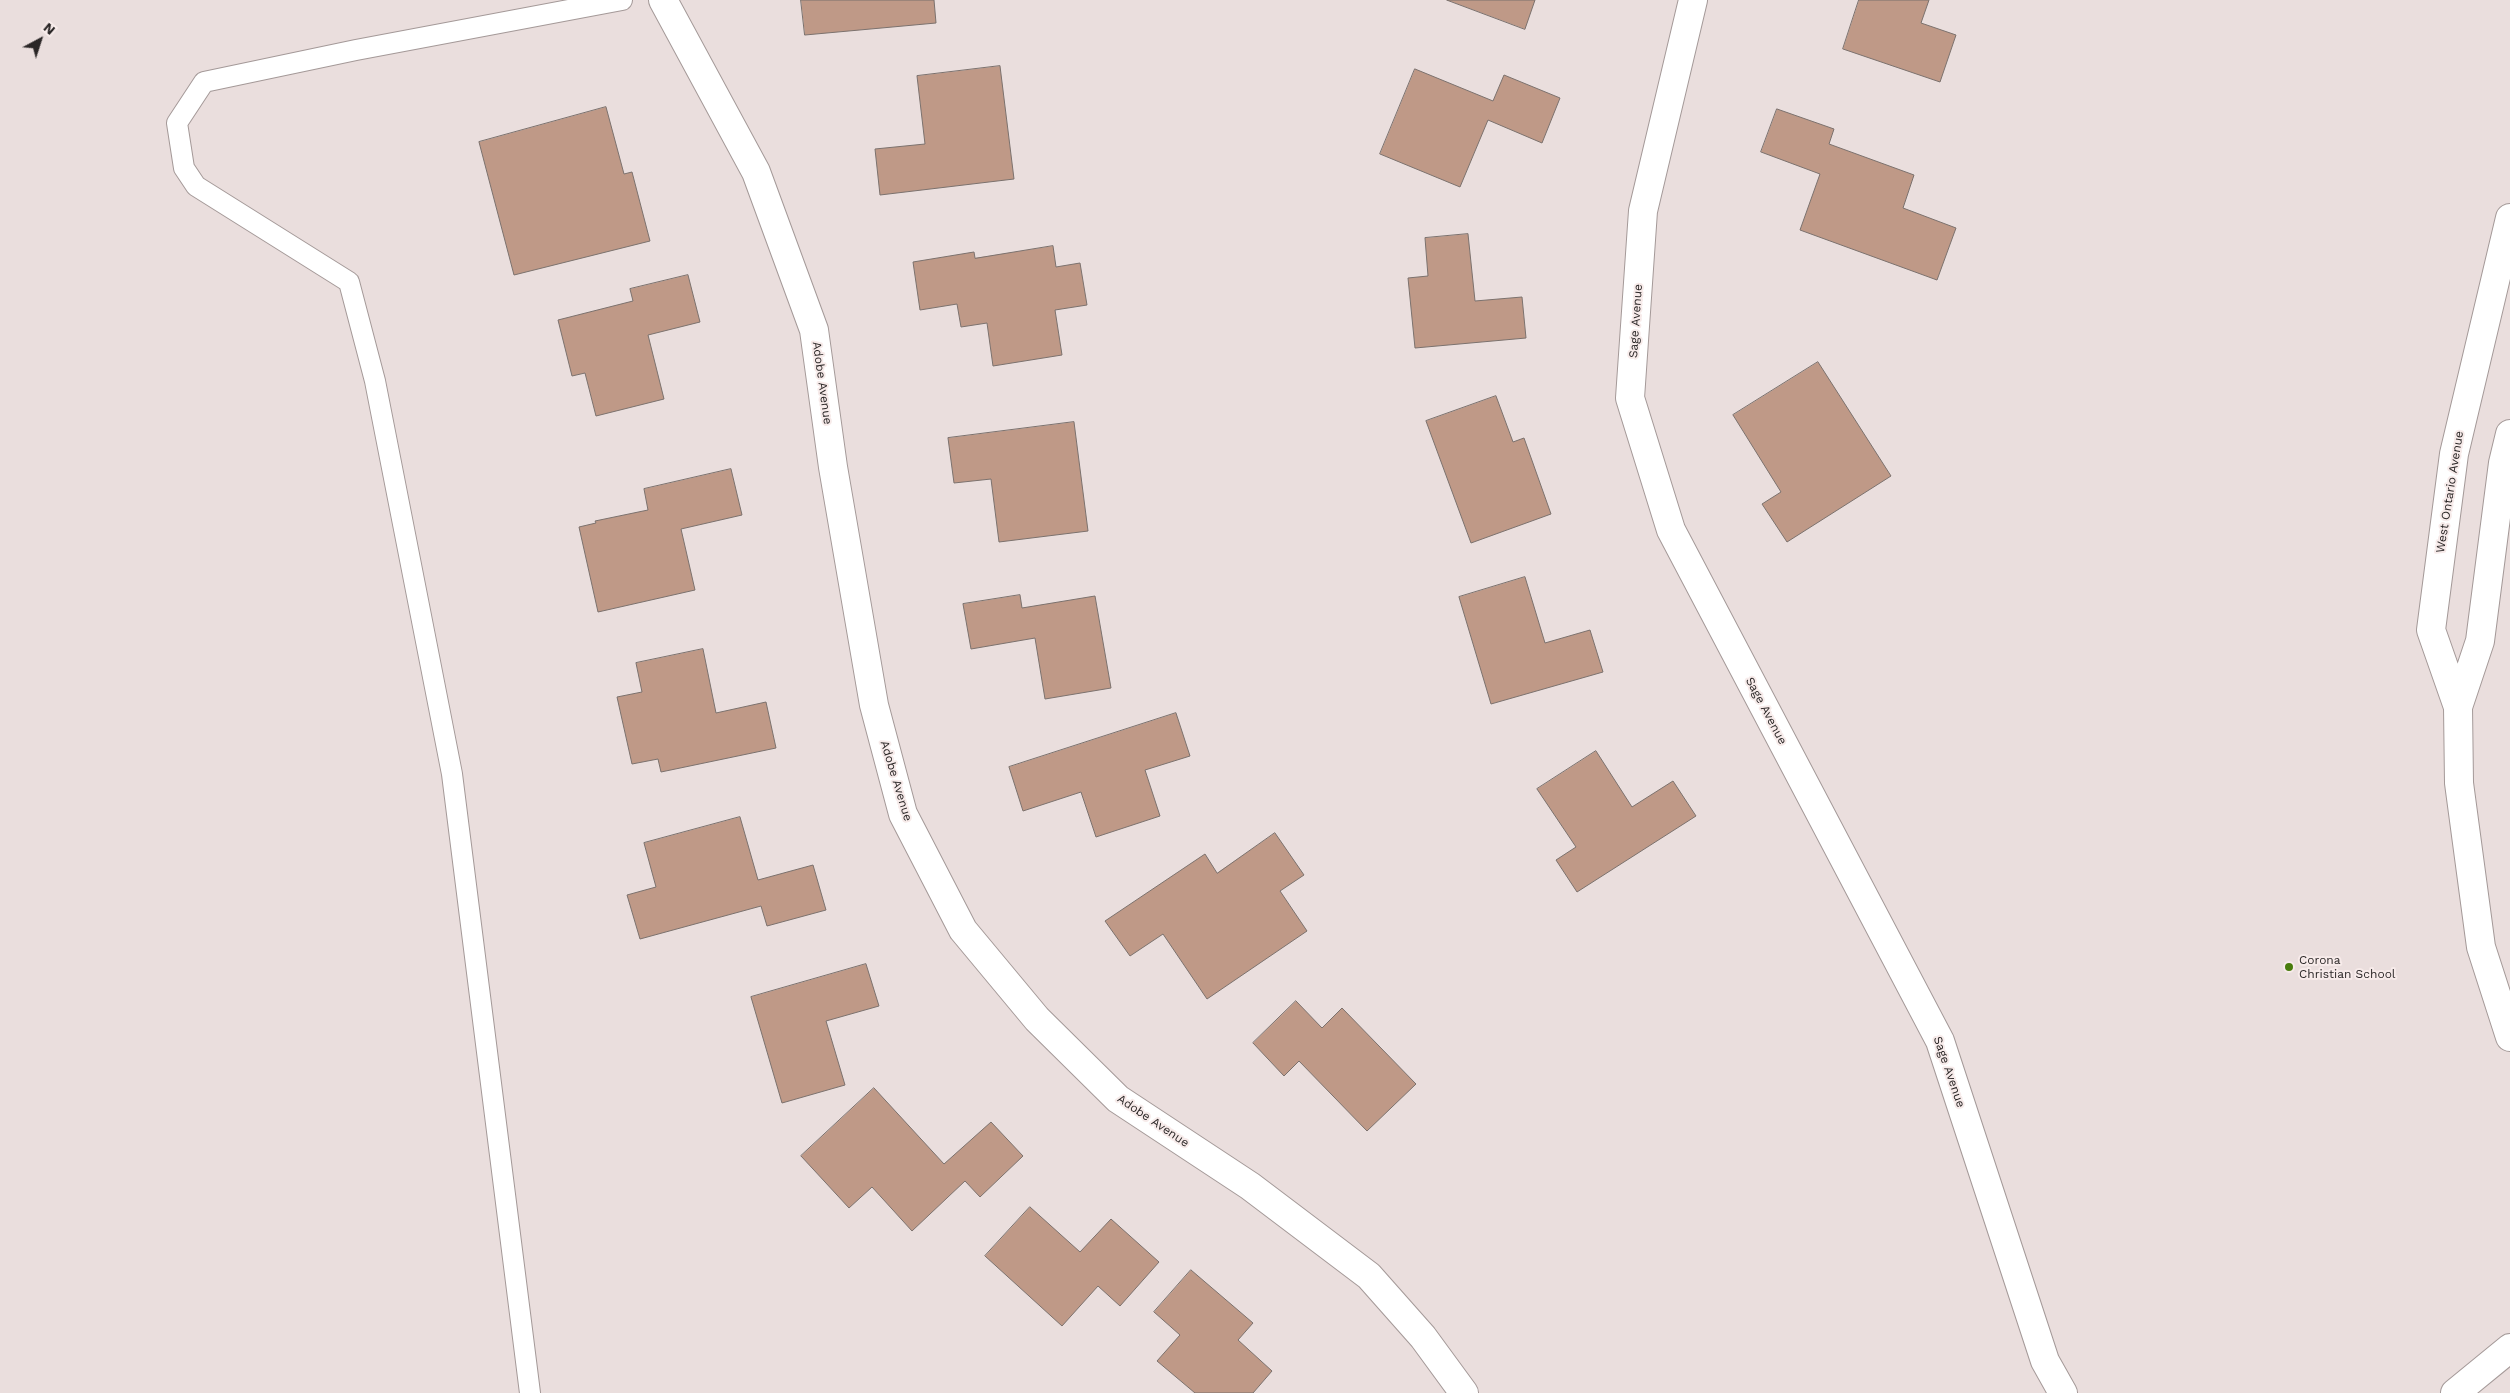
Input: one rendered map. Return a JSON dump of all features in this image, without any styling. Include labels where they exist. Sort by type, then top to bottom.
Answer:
[{"type":"street","name":"Adobe Avenue","points":[[663,0],[756,172],[814,330],[833,467],[874,705],[903,814],[963,930],[1037,1019],[1118,1099],[1250,1186],[1369,1276],[1423,1337],[1464,1393]]},
{"type":"street","name":"Sage Avenue","points":[[1693,0],[1643,211],[1630,398],[1671,530],[1940,1041],[2045,1361],[2063,1393]]},
{"type":"street","name":"West Ontario Avenue","points":[[2510,218],[2454,454],[2431,630],[2458,707],[2459,783],[2481,948],[2510,1037]]},
{"type":"street","name":"West Ontario Avenue","points":[[2458,707],[2480,641],[2503,463],[2510,434]]},
{"type":"street","points":[[2455,1393],[2510,1348]]},
{"type":"lane","points":[[530,1393],[452,774],[376,381],[349,282],[196,186],[184,168],[177,123],[204,82],[356,50],[622,0]]},
{"type":"building","points":[[801,0],[934,0],[936,23],[805,35]]},
{"type":"building","points":[[1447,0],[1535,0],[1525,29]]},
{"type":"building","points":[[1859,0],[1929,0],[1921,23],[1956,35],[1940,82],[1843,49]]},
{"type":"building","points":[[1000,66],[1014,179],[880,195],[875,149],[925,144],[917,76]]},
{"type":"building","points":[[1415,69],[1493,101],[1504,75],[1560,98],[1542,143],[1488,120],[1460,187],[1380,154]]},
{"type":"building","points":[[606,107],[624,174],[632,172],[650,241],[514,275],[479,142]]},
{"type":"building","points":[[1777,109],[1834,129],[1829,144],[1914,175],[1903,208],[1956,228],[1937,280],[1800,230],[1820,174],[1761,152]]},
{"type":"building","points":[[1468,234],[1475,301],[1522,297],[1526,338],[1415,348],[1408,278],[1428,276],[1425,238]]},
{"type":"building","points":[[1053,246],[1056,267],[1080,263],[1087,305],[1055,310],[1062,355],[993,366],[987,323],[961,327],[957,304],[920,310],[913,262],[974,252],[975,258]]},
{"type":"building","points":[[688,275],[700,322],[648,335],[664,399],[596,416],[585,373],[572,376],[558,320],[633,301],[630,289]]},
{"type":"building","points":[[1818,362],[1891,476],[1787,542],[1762,504],[1781,492],[1733,415]]},
{"type":"building","points":[[1496,396],[1513,442],[1524,438],[1551,514],[1471,543],[1426,421]]},
{"type":"building","points":[[1074,422],[1088,531],[999,542],[991,479],[954,483],[948,438]]},
{"type":"building","points":[[731,469],[742,515],[681,529],[695,590],[598,612],[579,527],[596,523],[595,521],[648,510],[644,489]]},
{"type":"building","points":[[1525,577],[1545,643],[1590,630],[1603,672],[1491,704],[1459,597]]},
{"type":"building","points":[[1020,595],[1022,608],[1095,596],[1111,688],[1045,699],[1035,638],[971,649],[963,604]]},
{"type":"building","points":[[703,649],[716,713],[766,702],[776,748],[661,772],[658,759],[632,764],[617,697],[642,692],[636,663]]},
{"type":"building","points":[[1176,713],[1190,756],[1145,770],[1160,816],[1096,837],[1081,792],[1023,811],[1009,767]]},
{"type":"building","points":[[1596,751],[1632,807],[1673,781],[1696,816],[1577,892],[1556,860],[1576,847],[1537,789]]},
{"type":"building","points":[[740,817],[758,880],[813,865],[826,910],[767,926],[761,906],[640,939],[627,895],[656,887],[644,843]]},
{"type":"building","points":[[1275,833],[1304,875],[1280,891],[1307,931],[1207,999],[1163,934],[1130,956],[1105,921],[1205,854],[1217,873]]},
{"type":"building","points":[[866,964],[879,1006],[826,1021],[845,1085],[782,1103],[751,997]]},
{"type":"building","points":[[1296,1001],[1322,1028],[1342,1008],[1416,1084],[1367,1131],[1299,1061],[1284,1076],[1253,1043]]},
{"type":"building","points":[[874,1088],[944,1164],[991,1122],[1023,1156],[980,1197],[965,1181],[912,1231],[872,1187],[849,1208],[801,1156]]},
{"type":"building","points":[[1030,1207],[1080,1252],[1111,1219],[1159,1262],[1120,1306],[1098,1286],[1062,1326],[985,1256]]},
{"type":"building","points":[[1191,1270],[1253,1323],[1238,1340],[1272,1371],[1253,1393],[1195,1393],[1157,1361],[1180,1335],[1154,1312]]},
{"type":"place","name":"Corona Christian School","points":[[2289,967]]}]
